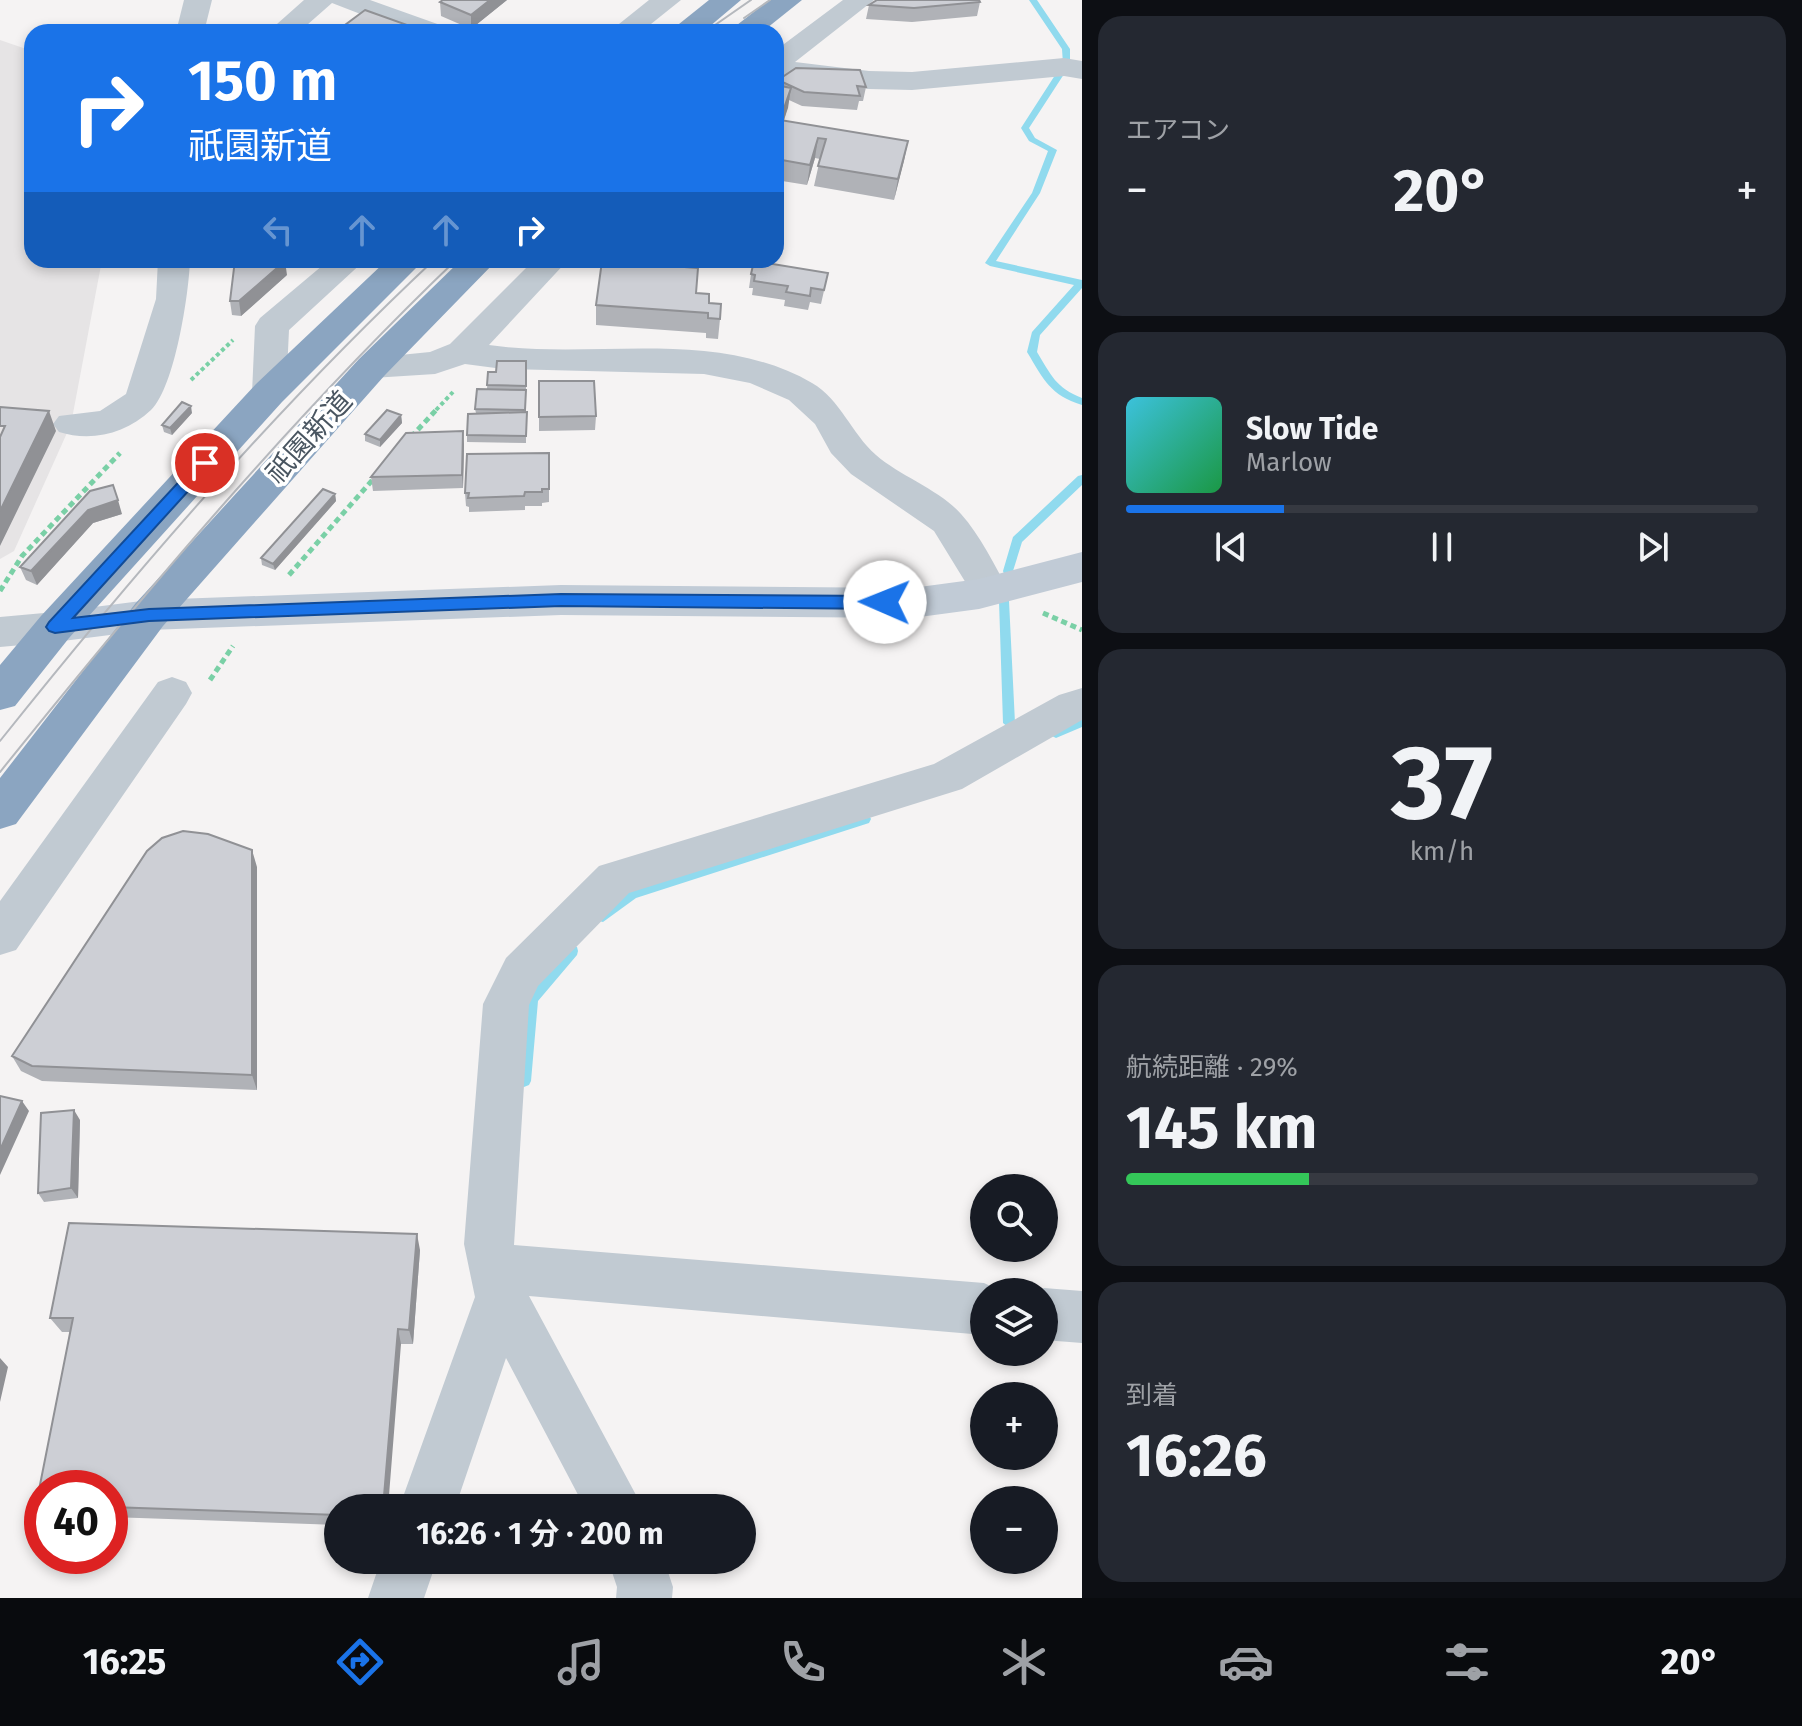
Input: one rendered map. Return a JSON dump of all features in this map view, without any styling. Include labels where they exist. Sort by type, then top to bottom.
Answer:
[{"type":"highway","points":[[695,24],[727,0]]},
{"type":"highway","points":[[754,24],[788,0]]},
{"type":"highway","name":"祇園新道","points":[[0,694],[55,627],[269,393],[399,268]]},
{"type":"highway","name":"祇園新道","points":[[0,811],[149,615],[372,367],[472,268]]},
{"type":"street","points":[[192,24],[198,0]]},
{"type":"street","points":[[292,24],[321,0]]},
{"type":"street","points":[[344,0],[411,24]]},
{"type":"street","points":[[634,24],[668,0],[673,24]]},
{"type":"street","points":[[784,60],[860,0]]},
{"type":"street","points":[[784,67],[869,80],[912,81],[1064,67],[1082,70]]},
{"type":"street","points":[[71,424],[108,423],[140,401],[149,382],[172,299],[174,268]]},
{"type":"street","points":[[269,393],[272,326],[325,268]]},
{"type":"street","points":[[474,354],[545,268]]},
{"type":"street","points":[[372,367],[435,363],[474,354],[704,363],[758,373],[801,392],[828,416],[844,444],[864,465],[947,522],[990,591]]},
{"type":"street","points":[[0,632],[149,615],[561,600],[912,603],[990,591],[1082,567]]},
{"type":"street","points":[[0,936],[172,693]]},
{"type":"street","points":[[607,1494],[501,1297],[489,1244],[506,1004],[522,972],[614,879],[947,777],[1073,706],[1082,704]]},
{"type":"street","points":[[432,1494],[501,1297],[502,1269],[970,1308]]},
{"type":"street","points":[[1058,1315],[1082,1317]]},
{"type":"street","points":[[396,1598],[404,1574]]},
{"type":"street","points":[[641,1574],[645,1587],[644,1598]]},
{"type":"path","points":[[403,445],[474,354]]},
{"type":"path","points":[[285,579],[383,468]]},
{"type":"shaded area","points":[[0,40],[24,48],[24,268],[100,268],[71,424],[14,551],[0,559]]},
{"type":"building","points":[[490,0],[471,15],[440,2]]},
{"type":"building","points":[[877,0],[980,2],[914,8],[869,5]]},
{"type":"building","points":[[365,10],[404,24],[346,24]]},
{"type":"building","points":[[796,68],[860,70],[866,87],[857,86],[860,96],[804,92],[784,83],[784,76]]},
{"type":"building","points":[[784,87],[791,88],[784,108]]},
{"type":"building","points":[[784,121],[908,141],[898,179],[818,166],[826,139],[818,138],[810,165],[784,160]]},
{"type":"building","points":[[784,266],[828,273],[824,290],[811,288],[810,296],[786,292],[788,286],[754,281],[755,275],[751,274],[752,268]]},
{"type":"building","points":[[234,268],[277,268],[239,301],[230,301]]},
{"type":"building","points":[[601,268],[698,268],[696,293],[709,294],[709,303],[721,304],[720,319],[708,318],[708,313],[596,305]]},
{"type":"building","points":[[497,361],[526,361],[526,386],[487,385],[488,372],[496,372]]},
{"type":"building","points":[[539,381],[594,381],[596,416],[539,417]]},
{"type":"building","points":[[477,389],[526,390],[525,410],[475,409]]},
{"type":"building","points":[[182,402],[191,406],[170,428],[162,425]]},
{"type":"building","points":[[0,407],[49,411],[0,511],[0,437],[5,426],[0,426]]},
{"type":"building","points":[[387,410],[401,415],[380,440],[365,434]]},
{"type":"building","points":[[527,412],[526,436],[467,435],[468,414]]},
{"type":"building","points":[[463,431],[462,475],[371,477],[406,433]]},
{"type":"building","points":[[549,453],[549,489],[525,492],[524,496],[468,498],[469,493],[465,493],[467,454]]},
{"type":"building","points":[[113,485],[118,500],[88,510],[31,571],[20,567],[90,491]]},
{"type":"building","points":[[323,489],[335,494],[273,564],[261,558]]},
{"type":"building","points":[[183,831],[208,834],[252,850],[252,1075],[32,1066],[12,1056],[147,851],[162,838]]},
{"type":"building","points":[[0,1096],[22,1101],[0,1150]]},
{"type":"building","points":[[74,1110],[71,1188],[38,1193],[41,1113]]},
{"type":"building","points":[[69,1223],[417,1234],[409,1330],[398,1329],[384,1494],[324,1494],[324,1515],[128,1508],[128,1470],[43,1470],[73,1318],[50,1318]]},
{"type":"waterway","points":[[1033,0],[1066,49],[1067,64]]},
{"type":"waterway","points":[[1062,71],[1025,128],[1032,139],[1053,150],[1036,193],[990,263],[1081,283],[1035,334],[1032,352],[1052,385],[1064,395],[1082,402]]},
{"type":"waterway","points":[[1008,571],[1017,540],[1082,479]]},
{"type":"waterway","points":[[1004,601],[1009,723]]},
{"type":"waterway","points":[[1056,733],[1082,722]]},
{"type":"waterway","points":[[603,917],[632,894],[865,819]]},
{"type":"waterway","points":[[524,1081],[532,999],[572,951]]},
{"type":"tram line","points":[[716,24],[751,0]]},
{"type":"tram line","points":[[744,18],[770,0]]},
{"type":"tram line","points":[[0,741],[208,493],[319,374],[426,268]]},
{"type":"tram line","points":[[0,772],[220,508],[335,382],[448,268]]},
{"type":"route","points":[[205,463],[55,627],[149,615],[561,600],[885,602]]}]
